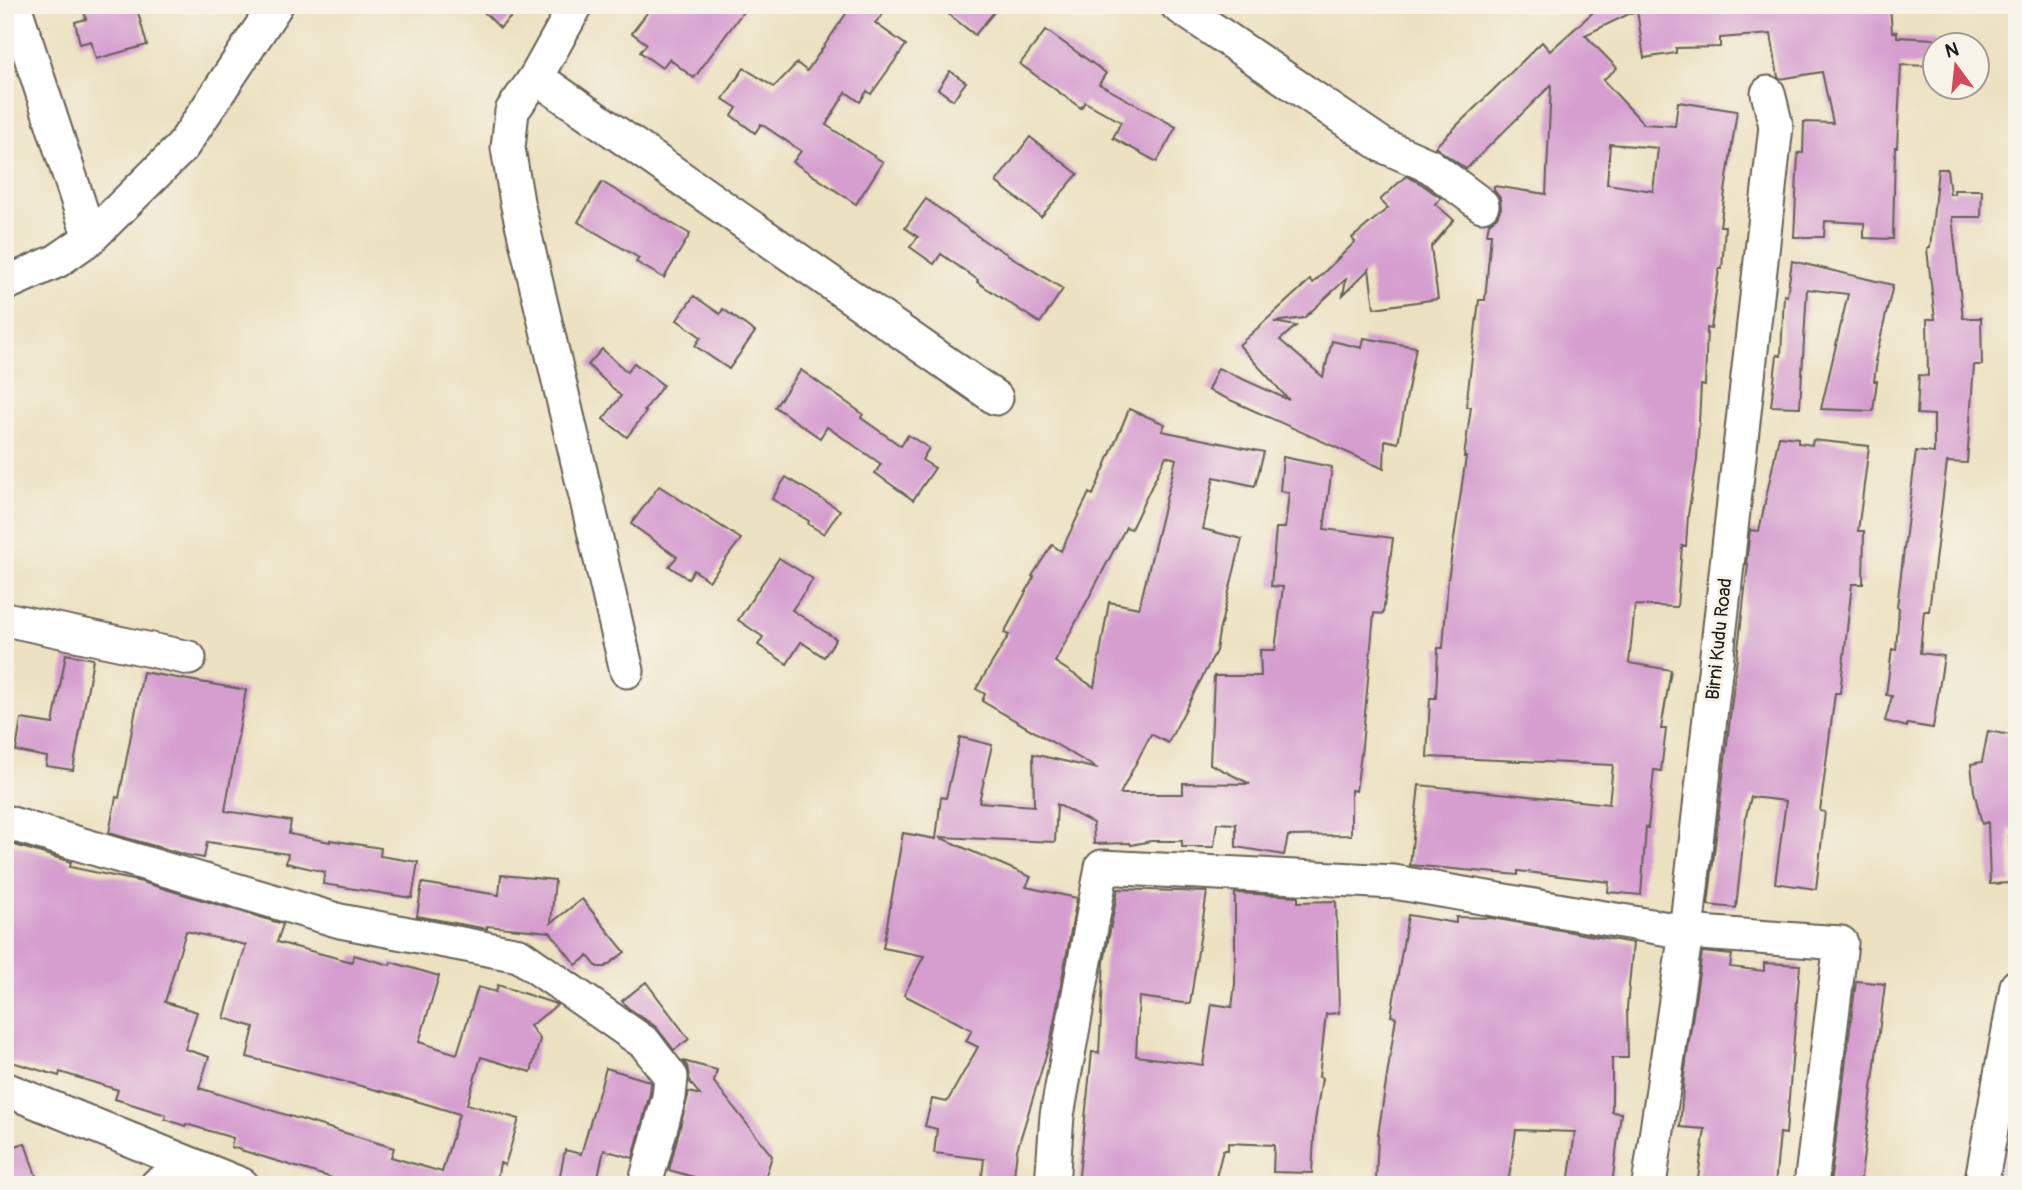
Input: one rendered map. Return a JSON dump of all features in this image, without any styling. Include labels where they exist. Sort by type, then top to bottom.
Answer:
[{"type":"street","points":[[14,5],[90,238]]},
{"type":"street","points":[[5,284],[57,261],[90,238],[182,147],[276,5]]},
{"type":"street","points":[[576,5],[536,77],[512,111],[508,148],[517,202],[627,671]]},
{"type":"street","points":[[1178,5],[1384,146],[1430,166],[1482,205]]},
{"type":"street","points":[[536,77],[996,398]]},
{"type":"street","name":"Birni Kudu Road","points":[[1649,1185],[1686,932],[1776,126],[1768,93]]},
{"type":"street","points":[[5,619],[189,658]]},
{"type":"street","points":[[5,822],[340,921],[520,955],[645,1043],[671,1077],[669,1097],[645,1185]]},
{"type":"street","points":[[1052,1185],[1057,1115],[1102,867],[1394,882],[1686,932],[1841,943],[1811,1185]]},
{"type":"street","points":[[1982,1185],[2017,985]]},
{"type":"street","points":[[5,1089],[242,1185]]},
{"type":"street","points":[[157,1185],[191,1165]]},
{"type":"shaded area","points":[[2017,1057],[2017,1185],[1989,1185]]},
{"type":"building","points":[[83,5],[136,5],[147,45],[96,59],[91,41],[80,44],[75,22],[86,19]]},
{"type":"building","points":[[477,5],[523,5],[500,28]]},
{"type":"building","points":[[653,5],[748,5],[694,78],[669,59],[662,68],[640,52],[647,44],[632,33]]},
{"type":"building","points":[[852,5],[891,5],[875,23],[906,45],[871,94],[867,91],[860,102],[846,92],[826,125],[883,162],[856,204],[793,162],[801,151],[761,124],[755,133],[732,116],[737,108],[723,99],[744,68],[774,87],[797,63],[807,71]]},
{"type":"building","points":[[937,5],[1000,5],[975,35]]},
{"type":"building","points":[[1601,5],[1890,5],[1892,32],[1897,32],[1897,37],[1920,38],[1920,66],[1901,65],[1895,147],[1893,239],[1864,238],[1864,223],[1825,221],[1824,237],[1794,237],[1798,153],[1803,153],[1804,122],[1833,123],[1822,72],[1780,79],[1771,34],[1720,38],[1720,47],[1676,48],[1676,53],[1644,58],[1637,10],[1585,35],[1617,68],[1603,80],[1644,124],[1675,126],[1678,102],[1737,111],[1720,226],[1725,226],[1722,269],[1719,269],[1711,329],[1707,328],[1705,386],[1701,385],[1697,460],[1686,546],[1682,546],[1677,607],[1635,605],[1629,663],[1671,670],[1661,729],[1666,729],[1661,771],[1654,770],[1648,828],[1646,827],[1641,895],[1608,892],[1609,882],[1518,871],[1518,875],[1410,865],[1419,785],[1609,804],[1613,765],[1427,757],[1430,698],[1436,698],[1438,648],[1443,648],[1448,580],[1466,457],[1471,407],[1466,407],[1479,300],[1485,300],[1491,234],[1487,234],[1489,223],[1497,217],[1501,208],[1494,186],[1546,194],[1551,85],[1466,169],[1435,147],[1542,42],[1550,51]],"holes":[[[1610,144],[1658,148],[1653,191],[1607,184]]]},
{"type":"building","points":[[1046,30],[1106,73],[1099,84],[1176,127],[1157,162],[1113,138],[1121,122],[1085,102],[1081,108],[1020,64]]},
{"type":"building","points":[[950,71],[966,82],[953,100],[938,89]]},
{"type":"building","points":[[1030,137],[1078,174],[1041,217],[996,182]]},
{"type":"building","points":[[1938,169],[1947,169],[1950,194],[1954,194],[1954,190],[1982,190],[1981,217],[1952,217],[1963,318],[1981,318],[1982,365],[1974,365],[1967,463],[1947,462],[1929,611],[1924,611],[1920,653],[1944,656],[1933,728],[1907,724],[1907,727],[1885,721],[1892,696],[1886,695],[1892,649],[1896,650],[1897,607],[1916,451],[1934,453],[1934,415],[1917,414],[1919,375],[1928,376],[1927,319],[1935,319],[1927,249],[1930,248]]},
{"type":"building","points":[[1406,176],[1441,198],[1435,204],[1454,220],[1431,247],[1438,299],[1374,308],[1369,269],[1343,295],[1346,279],[1304,318],[1274,322],[1296,326],[1280,340],[1323,377],[1332,341],[1362,348],[1364,338],[1416,347],[1398,443],[1385,440],[1384,469],[1208,390],[1218,368],[1289,400],[1239,345],[1310,280],[1313,283],[1355,242],[1352,238],[1388,208],[1380,200]]},
{"type":"building","points":[[602,182],[690,234],[664,278],[636,262],[639,258],[578,222]]},
{"type":"building","points":[[926,199],[993,247],[1063,289],[1040,323],[977,282],[978,280],[941,254],[934,264],[910,247],[918,237],[905,228]]},
{"type":"building","points":[[1792,261],[1893,285],[1875,361],[1874,381],[1877,381],[1873,411],[1821,409],[1848,294],[1807,289],[1800,407],[1771,406],[1777,355],[1781,356],[1784,295],[1787,296]]},
{"type":"building","points":[[694,296],[720,314],[723,309],[755,332],[729,369],[695,346],[701,337],[677,320]]},
{"type":"building","points":[[602,349],[627,372],[634,363],[663,385],[627,437],[603,419],[621,396],[588,365]]},
{"type":"building","points":[[801,370],[863,414],[861,418],[901,446],[908,435],[929,448],[922,460],[935,468],[913,500],[875,473],[881,464],[827,427],[820,438],[775,407]]},
{"type":"building","points":[[1129,409],[1165,424],[1162,431],[1264,452],[1255,486],[1214,477],[1203,529],[1242,539],[1216,651],[1168,743],[1151,734],[1120,794],[1183,794],[1183,783],[1250,784],[1210,764],[1214,676],[1261,676],[1260,650],[1275,650],[1283,587],[1271,586],[1276,528],[1285,528],[1289,493],[1280,491],[1283,457],[1332,467],[1324,529],[1393,538],[1383,614],[1374,613],[1362,746],[1356,791],[1351,790],[1351,835],[1288,836],[1284,855],[1236,847],[1236,824],[1217,823],[1214,847],[1182,847],[1182,841],[1151,841],[1131,845],[1094,844],[1093,823],[1057,804],[1055,842],[939,837],[1031,877],[1026,887],[1077,898],[1051,1039],[1017,1150],[1013,1185],[981,1185],[984,1159],[934,1153],[937,1129],[925,1126],[932,1099],[947,1102],[978,1047],[966,1041],[972,1030],[904,995],[924,956],[883,948],[903,833],[936,839],[941,797],[946,798],[960,737],[992,745],[979,802],[1034,806],[1033,754],[1098,769],[982,701],[985,694],[976,689],[1009,635],[1004,633],[1034,577],[1032,576],[1052,545],[1061,551],[1089,493],[1093,495]],"holes":[[[1166,456],[1176,459],[1139,608],[1109,602],[1094,687],[1055,662],[1126,527],[1131,529]]]},
{"type":"building","points":[[1779,436],[1798,438],[1798,443],[1812,445],[1813,440],[1869,446],[1858,531],[1864,531],[1863,584],[1852,584],[1840,693],[1835,693],[1820,811],[1825,812],[1816,889],[1775,883],[1786,801],[1751,797],[1746,816],[1736,908],[1708,905],[1750,530],[1759,531]]},
{"type":"building","points":[[786,477],[840,510],[824,534],[808,524],[809,521],[772,499]]},
{"type":"building","points":[[659,486],[741,539],[709,581],[694,570],[688,579],[669,566],[677,557],[631,524]]},
{"type":"building","points":[[779,558],[813,579],[792,610],[836,639],[824,657],[801,642],[787,664],[758,645],[763,637],[738,620]]},
{"type":"building","points":[[66,654],[93,659],[73,770],[46,766],[47,757],[16,751],[21,719],[53,724]]},
{"type":"building","points":[[143,672],[246,690],[225,811],[291,821],[289,834],[381,848],[380,856],[418,862],[412,898],[323,884],[325,872],[286,863],[288,854],[207,842],[204,858],[109,833],[116,797],[119,798]]},
{"type":"building","points":[[1988,731],[2017,736],[2017,831],[2009,829],[2011,883],[1990,884],[1988,822],[1982,824],[1974,791],[1971,764],[1982,762]]},
{"type":"building","points":[[5,842],[71,862],[70,867],[142,882],[283,924],[277,942],[352,962],[354,955],[439,976],[419,1042],[457,1054],[478,987],[496,992],[498,985],[557,1005],[530,1026],[540,1039],[531,1072],[481,1057],[467,1104],[519,1119],[505,1165],[500,1163],[496,1185],[355,1185],[231,1147],[233,1138],[186,1124],[185,1126],[165,1119],[166,1115],[115,1099],[118,1090],[60,1072],[59,1076],[5,1060]],"holes":[[[186,931],[246,945],[224,1018],[254,1027],[247,1057],[459,1114],[442,1172],[391,1157],[394,1148],[199,1088],[209,1057],[185,1049],[197,1012],[165,1002]]]},
{"type":"building","points":[[501,875],[555,880],[551,923],[582,899],[625,952],[605,967],[597,967],[588,956],[576,965],[550,932],[487,926],[487,929],[417,916],[422,883],[499,895]]},
{"type":"building","points":[[1118,889],[1207,892],[1190,1004],[1139,997],[1136,1056],[1203,1065],[1212,1004],[1232,1007],[1235,984],[1235,893],[1298,896],[1298,902],[1336,901],[1339,1013],[1326,1014],[1312,1173],[1273,1172],[1274,1145],[1228,1143],[1228,1150],[1223,1150],[1214,1185],[1078,1185],[1092,1052],[1099,1053],[1104,962]]},
{"type":"building","points":[[1408,915],[1456,923],[1456,917],[1492,918],[1633,943],[1627,1008],[1628,1058],[1612,1058],[1612,1112],[1621,1113],[1612,1185],[1568,1185],[1575,1132],[1516,1130],[1508,1185],[1410,1185],[1376,1181],[1378,1135],[1396,1017],[1391,1016]]},
{"type":"building","points":[[1702,952],[1732,955],[1730,967],[1764,971],[1764,963],[1800,965],[1786,1134],[1780,1133],[1775,1185],[1697,1185],[1705,1129],[1680,1127],[1684,1076]]},
{"type":"building","points":[[1856,981],[1885,984],[1860,1185],[1830,1185]]},
{"type":"building","points":[[646,982],[689,1039],[674,1050],[656,1027],[622,1001]]},
{"type":"building","points":[[683,1061],[717,1070],[714,1082],[772,1156],[763,1185],[714,1185],[669,1170],[689,1092],[700,1095],[690,1082],[687,1066]]},
{"type":"building","points":[[606,1068],[651,1083],[633,1158],[604,1150],[596,1185],[558,1185],[565,1150],[581,1154]]},
{"type":"building","points":[[25,1143],[39,1185],[5,1185],[5,1149]]}]
